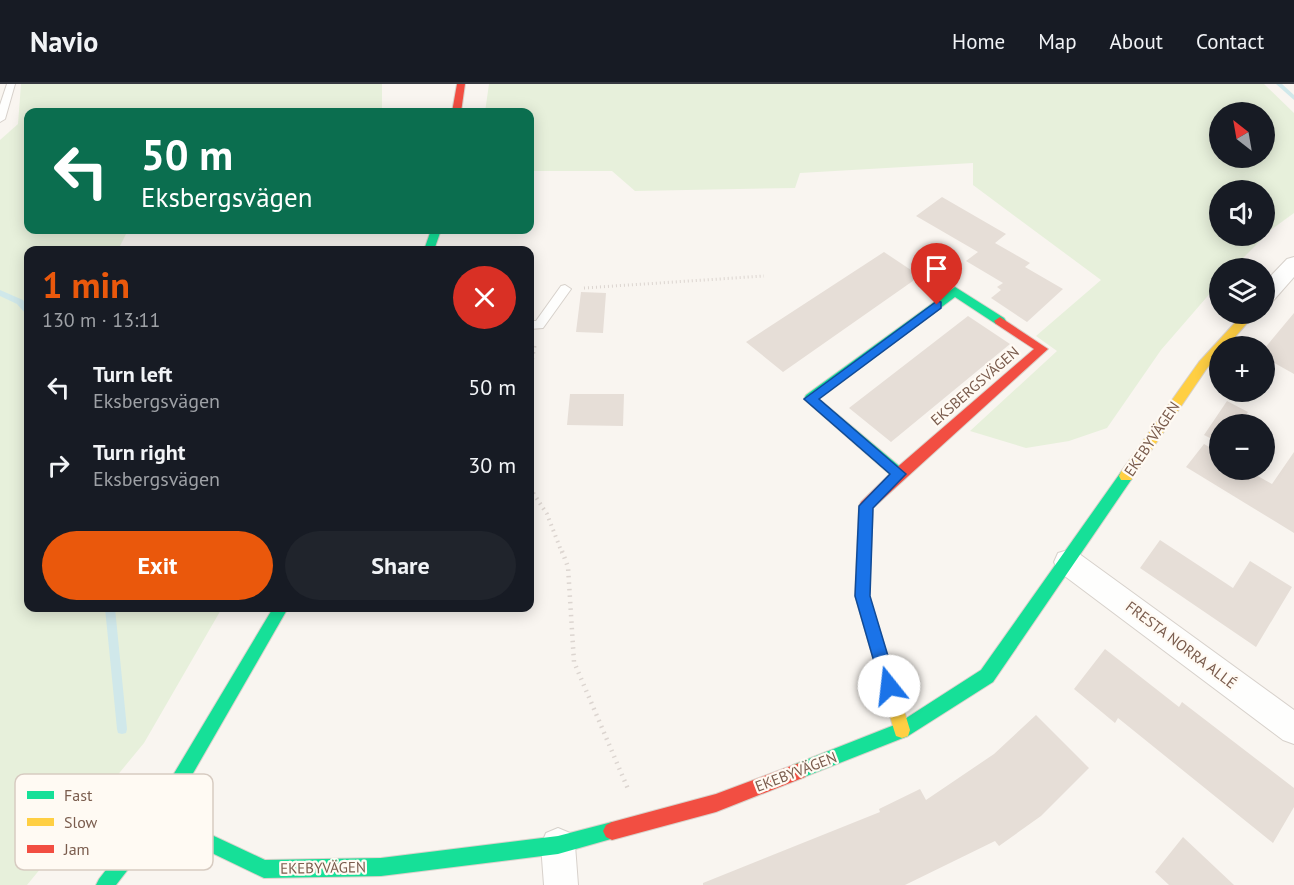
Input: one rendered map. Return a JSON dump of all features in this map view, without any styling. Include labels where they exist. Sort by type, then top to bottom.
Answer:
[{"type":"street","points":[[457,108],[461,84]]},
{"type":"street","points":[[1275,285],[1294,264]]},
{"type":"street","name":"EKSBERGSVÄGEN","points":[[899,474],[810,399],[955,291],[1042,349],[899,474],[866,506],[862,596],[902,730]]},
{"type":"street","name":"EKEBYVÄGEN","points":[[213,845],[264,869],[381,867],[558,845],[716,804],[902,730],[987,676],[1203,365],[1240,324]]},
{"type":"street","name":"FRESTA NORRA ALLÉ","points":[[1068,562],[1294,729]]},
{"type":"street","points":[[183,774],[279,612]]},
{"type":"street","points":[[558,845],[561,885]]},
{"type":"street","points":[[105,885],[117,870]]},
{"type":"lane","points":[[0,119],[12,84]]},
{"type":"lane","points":[[534,325],[565,290]]},
{"type":"path","points":[[565,290],[764,276]]},
{"type":"path","points":[[534,494],[547,514],[568,567],[573,662],[642,823]]},
{"type":"green space","points":[[21,84],[382,84],[382,108],[24,108],[24,234],[126,234],[120,246],[24,246],[24,612],[220,612],[144,743],[118,774],[15,774],[15,870],[39,870],[27,885],[0,885],[0,140],[18,124]]},
{"type":"green space","points":[[489,84],[1264,84],[1294,113],[1294,213],[1275,227],[1275,180],[1209,180],[1209,246],[1255,246],[1243,258],[1209,258],[1209,295],[1161,350],[1107,428],[1069,441],[1026,448],[970,431],[1057,351],[1036,336],[1101,280],[973,185],[973,163],[800,173],[795,188],[635,191],[612,171],[534,171],[534,108],[486,108]]},
{"type":"building","points":[[942,197],[1006,234],[995,243],[1030,263],[1025,267],[1063,289],[1027,322],[991,298],[1001,290],[997,287],[1003,283],[966,261],[978,252],[916,216]]},
{"type":"building","points":[[884,252],[920,276],[783,372],[746,342]]},
{"type":"building","points":[[581,292],[606,293],[603,333],[576,332]]},
{"type":"building","points":[[1294,313],[1294,374],[1275,363],[1275,336]]},
{"type":"building","points":[[968,316],[1010,344],[891,442],[849,408]]},
{"type":"building","points":[[570,394],[624,394],[623,426],[567,425]]},
{"type":"building","points":[[1226,402],[1248,412],[1247,414],[1218,414]]},
{"type":"building","points":[[1209,428],[1209,438],[1204,435]]},
{"type":"building","points":[[1204,444],[1209,447],[1209,480],[1265,480],[1272,484],[1294,452],[1294,533],[1186,467]]},
{"type":"building","points":[[1160,540],[1233,588],[1250,561],[1292,587],[1256,647],[1140,568]]},
{"type":"building","points":[[1105,649],[1179,707],[1182,702],[1294,788],[1294,807],[1273,843],[1118,718],[1115,723],[1074,689]]},
{"type":"building","points":[[1036,715],[1089,768],[1041,816],[999,846],[995,841],[905,885],[703,885],[703,883],[880,812],[879,809],[920,789],[926,800],[994,754]]},
{"type":"building","points":[[1183,837],[1234,885],[1169,885],[1155,872]]},
{"type":"waterway","points":[[1279,84],[1294,98]]},
{"type":"waterway","points":[[0,293],[20,302],[24,306]]},
{"type":"waterway","points":[[110,612],[122,729]]},
{"type":"traffic: fast","points":[[430,246],[435,234]]},
{"type":"traffic: fast","points":[[899,474],[810,399],[955,291],[1000,321]]},
{"type":"traffic: fast","points":[[799,771],[902,730],[987,676],[1126,476]]},
{"type":"traffic: fast","points":[[183,774],[279,612]]},
{"type":"traffic: fast","points":[[213,845],[264,869],[381,867],[558,845],[612,831]]},
{"type":"traffic: fast","points":[[105,885],[117,870]]},
{"type":"traffic: slow","points":[[1126,476],[1203,365],[1240,324]]},
{"type":"traffic: slow","points":[[864,602],[902,730]]},
{"type":"traffic: jam","points":[[457,108],[461,84]]},
{"type":"traffic: jam","points":[[864,602],[862,596],[866,506],[899,474],[1042,349],[1000,321]]},
{"type":"traffic: jam","points":[[612,831],[716,803],[799,771]]},
{"type":"route","points":[[889,686],[862,596],[866,506],[899,474],[810,399],[937,305]]}]
